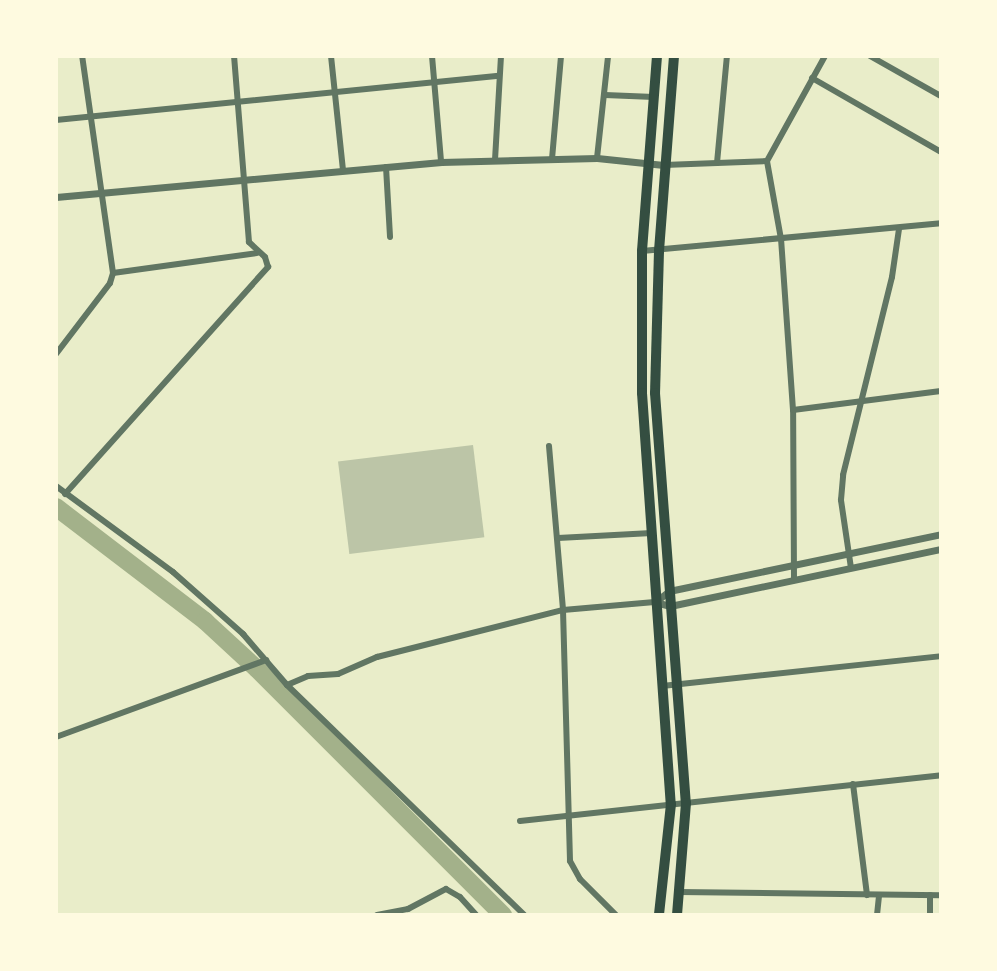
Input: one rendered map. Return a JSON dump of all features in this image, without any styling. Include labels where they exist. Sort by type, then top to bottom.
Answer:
[{"type":"highway","points":[[657,56],[652,161],[642,251],[644,434],[671,804],[659,915]]},
{"type":"highway","points":[[674,56],[659,251],[657,432],[685,803],[677,915]]},
{"type":"highway","points":[[644,434],[657,432]]},
{"type":"street","points":[[56,354],[110,283],[113,273],[82,56]]},
{"type":"street","points":[[65,494],[263,274],[268,261],[257,253],[249,242],[247,180],[234,56]]},
{"type":"street","points":[[331,56],[343,170]]},
{"type":"street","points":[[432,56],[441,162]]},
{"type":"street","points":[[495,160],[501,56]]},
{"type":"street","points":[[552,159],[561,56]]},
{"type":"street","points":[[597,158],[608,56]]},
{"type":"street","points":[[718,163],[727,56]]},
{"type":"street","points":[[794,579],[793,410],[781,239],[767,161],[825,56]]},
{"type":"street","points":[[870,56],[941,96]]},
{"type":"street","points":[[56,120],[240,104],[499,76]]},
{"type":"street","points":[[812,78],[941,152]]},
{"type":"street","points":[[605,94],[654,97]]},
{"type":"street","points":[[56,197],[441,162],[597,158],[652,161],[664,165],[767,161]]},
{"type":"street","points":[[386,167],[390,237]]},
{"type":"street","points":[[642,251],[941,223]]},
{"type":"street","points":[[851,568],[841,500],[858,402],[892,277],[899,229]]},
{"type":"street","points":[[113,273],[257,253]]},
{"type":"street","points":[[793,410],[941,391]]},
{"type":"street","points":[[549,446],[563,610],[573,870],[616,915]]},
{"type":"street","points":[[56,486],[173,572],[524,915]]},
{"type":"street","points":[[558,538],[652,533]]},
{"type":"street","points":[[655,602],[669,591],[847,551],[941,534]]},
{"type":"street","points":[[287,685],[308,676],[338,674],[377,657],[563,610],[655,602],[670,606],[941,549]]},
{"type":"street","points":[[662,686],[941,656]]},
{"type":"street","points":[[56,737],[264,661]]},
{"type":"street","points":[[520,821],[569,813],[941,775]]},
{"type":"street","points":[[853,784],[867,895]]},
{"type":"street","points":[[377,915],[408,909],[446,889],[460,897],[476,915]]},
{"type":"street","points":[[679,891],[941,895]]},
{"type":"street","points":[[877,915],[879,895]]},
{"type":"street","points":[[930,895],[930,915]]},
{"type":"building","points":[[473,445],[484,537],[349,554],[338,462]]},
{"type":"waterway","points":[[56,507],[205,621],[257,669],[503,915]]}]
